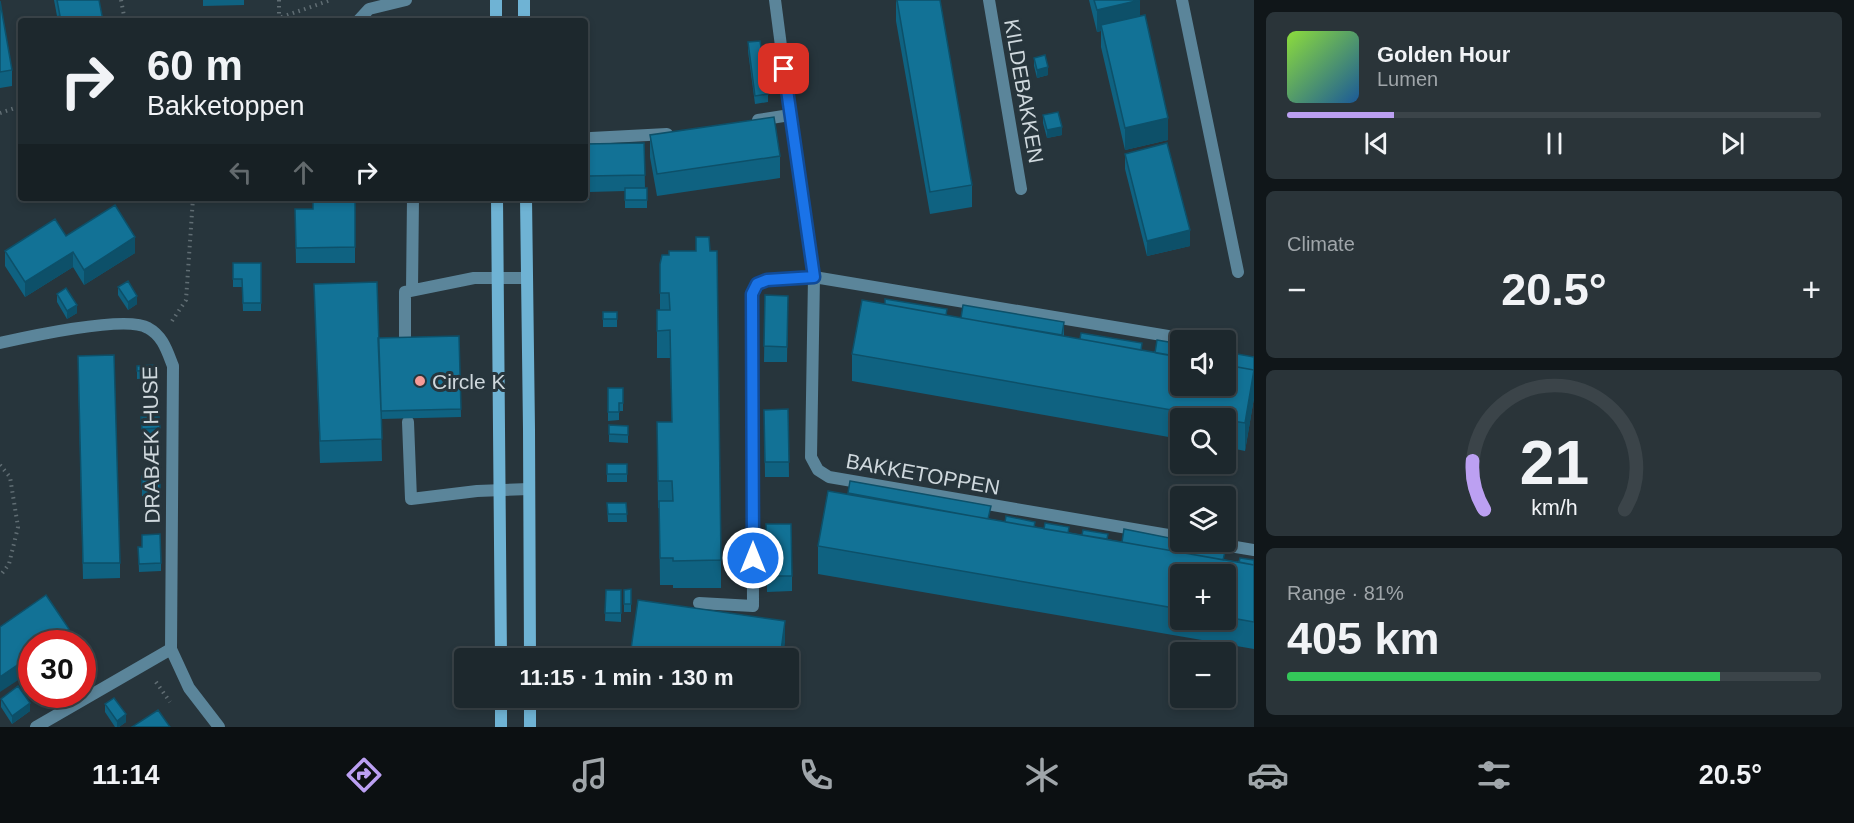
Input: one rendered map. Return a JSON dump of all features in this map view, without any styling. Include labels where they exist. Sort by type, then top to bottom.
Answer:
[{"type":"main road","points":[[496,0],[496,18]]},
{"type":"main road","points":[[524,0],[524,18]]},
{"type":"main road","points":[[497,201],[501,648]]},
{"type":"main road","points":[[526,201],[530,648]]},
{"type":"main road","points":[[501,708],[501,727]]},
{"type":"main road","points":[[530,708],[530,727]]},
{"type":"street","points":[[361,18],[369,9],[406,0]]},
{"type":"street","name":"BAKKETOPPEN","points":[[775,0],[814,277],[811,457],[818,470],[829,477],[1170,535]]},
{"type":"street","name":"KILDEBAKKEN","points":[[989,0],[1021,189]]},
{"type":"street","points":[[1182,0],[1238,272]]},
{"type":"street","points":[[746,122],[790,115]]},
{"type":"street","points":[[591,138],[680,132]]},
{"type":"street","points":[[412,290],[413,201]]},
{"type":"street","points":[[699,603],[753,606],[752,294],[757,284],[767,280],[814,277],[1170,336]]},
{"type":"street","points":[[405,342],[405,292],[474,278],[526,278]]},
{"type":"street","name":"DRABÆK HUSE","points":[[0,343],[39,334],[117,323],[147,327],[164,342],[172,366],[171,649],[189,688],[219,727]]},
{"type":"street","points":[[408,422],[411,499],[529,489]]},
{"type":"street","points":[[1236,547],[1254,550]]},
{"type":"street","points":[[36,727],[171,649]]},
{"type":"path","points":[[121,0],[124,18]]},
{"type":"path","points":[[279,0],[279,18],[331,0]]},
{"type":"path","points":[[0,113],[18,107]]},
{"type":"path","points":[[160,339],[186,300],[193,201]]},
{"type":"path","points":[[0,465],[10,477],[18,527],[9,564],[0,576]]},
{"type":"path","points":[[144,664],[172,704]]},
{"type":"building","points":[[57,0],[99,0],[102,18],[50,18],[60,16]]},
{"type":"building","points":[[897,0],[940,0],[972,185],[930,192]]},
{"type":"building","points":[[1094,0],[1140,0],[1097,10]]},
{"type":"building","points":[[0,1],[12,70],[0,72]]},
{"type":"building","points":[[1145,15],[1168,118],[1125,128],[1101,25]]},
{"type":"building","points":[[760,41],[768,94],[755,96],[748,42]]},
{"type":"building","points":[[1045,55],[1048,67],[1037,70],[1034,58]]},
{"type":"building","points":[[1058,112],[1062,127],[1047,130],[1043,115]]},
{"type":"building","points":[[774,117],[780,156],[657,174],[650,135]]},
{"type":"building","points":[[644,143],[645,175],[589,176],[588,184],[588,144]]},
{"type":"building","points":[[1167,143],[1190,230],[1147,241],[1125,154]]},
{"type":"building","points":[[625,188],[647,188],[647,200],[625,200]]},
{"type":"building","points":[[313,201],[355,201],[355,247],[296,248],[295,209],[313,209]]},
{"type":"building","points":[[115,205],[135,237],[84,270],[73,252],[25,282],[5,251],[55,219],[66,236]]},
{"type":"building","points":[[696,237],[709,237],[710,251],[717,251],[721,560],[673,561],[673,558],[660,558],[659,501],[673,501],[672,481],[658,481],[657,422],[672,422],[670,330],[657,331],[657,310],[670,310],[669,293],[660,293],[660,264],[662,255],[669,255],[669,251],[696,251]]},
{"type":"building","points":[[233,263],[261,263],[261,303],[243,303],[242,279],[233,279]]},
{"type":"building","points":[[128,281],[137,296],[128,302],[118,287]]},
{"type":"building","points":[[377,282],[382,439],[320,441],[314,284]]},
{"type":"building","points":[[66,288],[77,305],[67,311],[57,294]]},
{"type":"building","points":[[765,295],[788,296],[787,347],[764,346]]},
{"type":"building","points":[[885,299],[947,309],[946,315],[885,304]]},
{"type":"building","points":[[862,300],[1170,355],[1170,396],[1236,396],[1236,367],[1254,370],[1245,423],[1236,422],[1236,408],[1170,410],[852,354]]},
{"type":"building","points":[[963,305],[1064,322],[1062,335],[961,318]]},
{"type":"building","points":[[603,312],[617,312],[617,319],[603,319]]},
{"type":"building","points":[[1081,333],[1142,343],[1141,350],[1080,339]]},
{"type":"building","name":"Circle K","points":[[459,336],[461,409],[381,411],[378,338]]},
{"type":"building","points":[[1157,340],[1170,342],[1170,355],[1155,353]]},
{"type":"building","points":[[1236,354],[1254,357],[1254,370],[1236,367]]},
{"type":"building","points":[[114,355],[120,563],[83,563],[78,356]]},
{"type":"building","points":[[156,365],[156,370],[137,371],[137,366]]},
{"type":"building","points":[[608,388],[623,388],[623,403],[619,403],[619,412],[608,412]]},
{"type":"building","points":[[788,409],[789,462],[765,462],[764,410]]},
{"type":"building","points":[[141,417],[159,417],[160,428],[142,429]]},
{"type":"building","points":[[609,425],[628,426],[628,435],[609,434]]},
{"type":"building","points":[[607,464],[627,464],[627,474],[607,474]]},
{"type":"building","points":[[142,476],[160,476],[160,488],[142,488]]},
{"type":"building","points":[[850,481],[991,506],[988,519],[848,493]]},
{"type":"building","points":[[828,491],[1254,565],[1254,622],[1236,619],[1236,564],[1170,564],[1170,607],[818,546]]},
{"type":"building","points":[[607,503],[626,503],[627,514],[608,514]]},
{"type":"building","points":[[1006,516],[1035,522],[1034,527],[1005,522]]},
{"type":"building","points":[[1045,523],[1069,527],[1068,533],[1044,529]]},
{"type":"building","points":[[766,524],[791,524],[792,576],[767,576]]},
{"type":"building","points":[[1124,529],[1170,538],[1170,551],[1122,542]]},
{"type":"building","points":[[1083,530],[1108,534],[1107,539],[1082,535]]},
{"type":"building","points":[[160,534],[161,563],[139,564],[138,547],[142,547],[142,535]]},
{"type":"building","points":[[1178,552],[1225,552],[1223,560]]},
{"type":"building","points":[[1240,558],[1254,560],[1254,565],[1239,562]]},
{"type":"building","points":[[631,589],[631,604],[624,604],[624,590]]},
{"type":"building","points":[[606,590],[621,590],[621,613],[605,613]]},
{"type":"building","points":[[46,595],[69,629],[18,630],[18,665],[0,677],[0,627]]},
{"type":"building","points":[[638,600],[785,621],[781,648],[631,648]]},
{"type":"building","points":[[18,686],[18,708],[23,708],[12,716],[1,699]]},
{"type":"building","points":[[114,698],[126,714],[117,721],[105,704]]},
{"type":"building","points":[[158,710],[170,727],[132,727]]},
{"type":"place","name":"Circle K","points":[[420,381]]},
{"type":"route","points":[[753,558],[752,294],[757,284],[767,280],[814,277],[784,69]]}]
